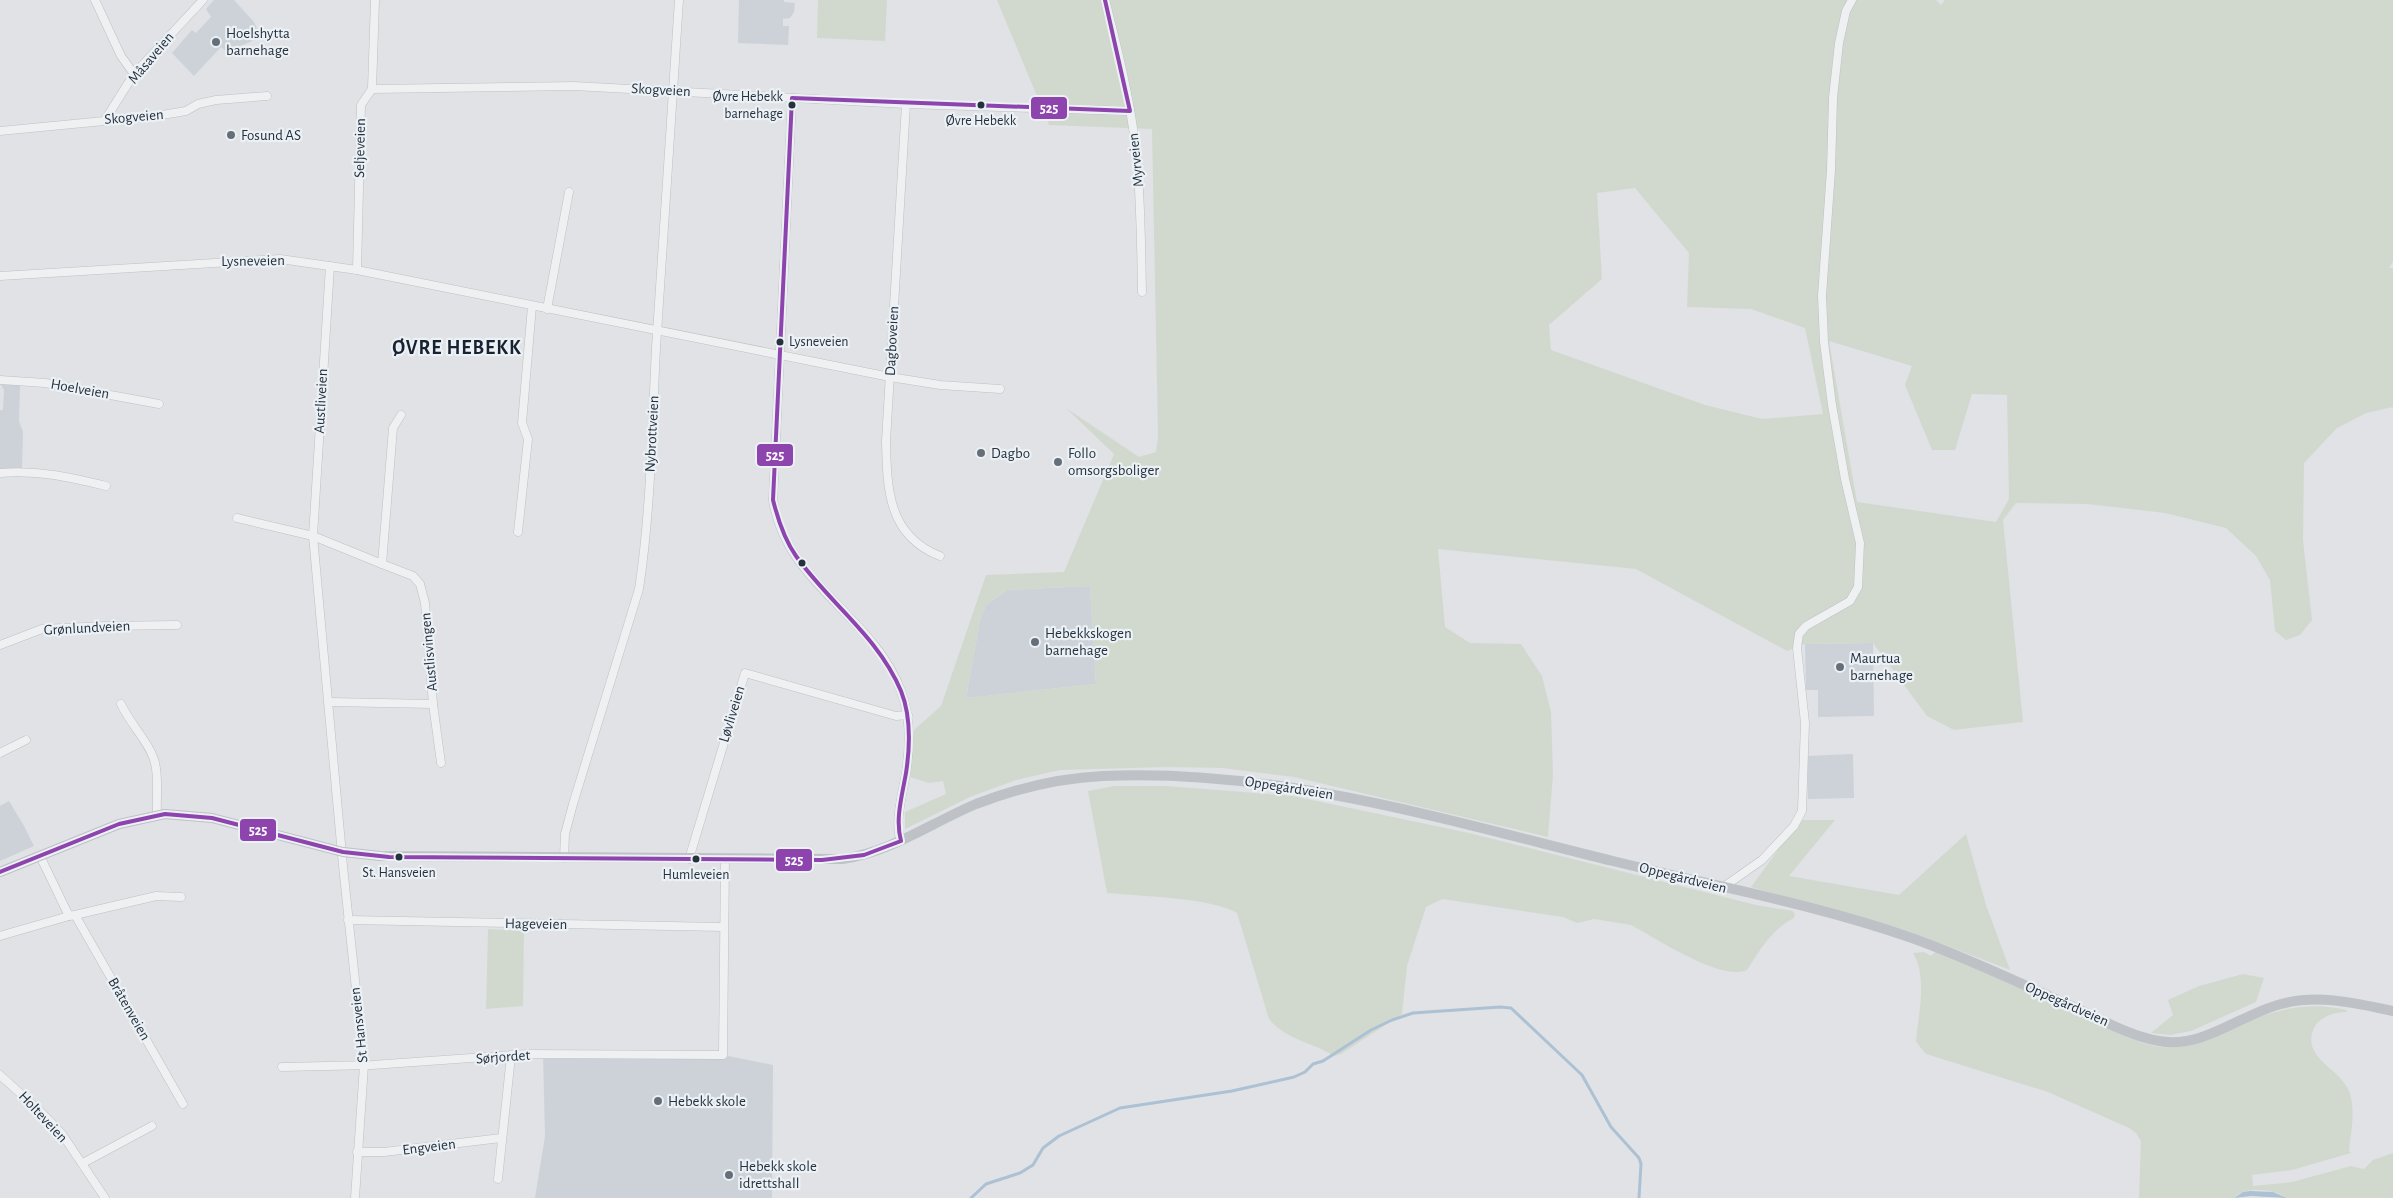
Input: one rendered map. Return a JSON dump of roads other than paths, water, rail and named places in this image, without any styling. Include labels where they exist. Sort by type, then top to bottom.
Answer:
[{"type":"main road","name":"Oppegårdveien","points":[[0,872],[128,820],[157,814],[185,814],[212,818],[343,852],[399,857],[842,859],[872,853],[977,804],[1020,791],[1083,778],[1166,776],[1264,783],[1309,789],[1447,820],[1722,888],[1815,908],[1915,939],[1963,957],[2126,1030],[2155,1040],[2174,1042],[2194,1040],[2272,1007],[2302,1000],[2338,1000],[2393,1011]]},
{"type":"street","points":[[95,0],[121,56],[134,74]]},
{"type":"street","name":"Måsaveien","points":[[105,120],[134,74],[203,0]]},
{"type":"street","name":"Seljeveien","points":[[358,270],[361,105],[372,89],[375,0]]},
{"type":"street","name":"Nybrottveien","points":[[564,858],[566,834],[573,804],[639,589],[647,522],[657,331],[680,0]]},
{"type":"street","name":"Myrveien","points":[[1105,0],[1130,111],[1138,168],[1142,292]]},
{"type":"street","points":[[1722,888],[1762,860],[1794,826],[1802,811],[1805,723],[1796,648],[1799,634],[1806,626],[1850,601],[1858,588],[1860,543],[1845,480],[1832,405],[1824,342],[1822,296],[1838,53],[1846,11],[1852,0]]},
{"type":"street","name":"Skogveien","points":[[372,89],[574,86],[906,104],[1130,111]]},
{"type":"street","name":"Skogveien","points":[[0,131],[156,116],[186,111],[198,104],[216,100],[267,96]]},
{"type":"street","points":[[792,98],[773,490],[778,522],[787,546],[865,634],[885,661],[898,685],[908,715],[909,751],[898,825],[901,841]]},
{"type":"street","name":"Dagboveien","points":[[906,104],[886,441],[887,480],[891,504],[902,527],[913,541],[926,551],[940,556]]},
{"type":"street","points":[[547,309],[569,192]]},
{"type":"street","name":"Lysneveien","points":[[0,276],[280,259],[358,270],[890,377],[940,386],[1000,390]]},
{"type":"street","name":"Austliveien","points":[[330,266],[313,536],[343,852]]},
{"type":"street","points":[[518,532],[528,439],[522,423],[532,306]]},
{"type":"street","name":"Hoelveien","points":[[0,380],[45,383],[159,404]]},
{"type":"street","points":[[382,564],[393,428],[401,415]]},
{"type":"street","points":[[0,473],[27,471],[56,474],[106,486]]},
{"type":"street","points":[[238,518],[313,536]]},
{"type":"street","name":"Austlisvingen","points":[[313,536],[413,576],[420,584],[425,603],[433,704],[441,763]]},
{"type":"street","name":"Grønlundveien","points":[[0,645],[42,629],[178,625]]},
{"type":"street","name":"Løvliveien","points":[[689,859],[745,673],[896,716],[908,715]]},
{"type":"street","points":[[329,702],[433,704]]},
{"type":"street","points":[[121,704],[131,725],[149,748],[155,762],[157,814]]},
{"type":"street","points":[[0,752],[26,740]]},
{"type":"street","name":"St Hansveien","points":[[343,852],[348,920],[364,1065],[357,1152],[356,1198]]},
{"type":"street","name":"Bråtenveien","points":[[40,856],[72,915],[183,1104]]},
{"type":"street","points":[[724,927],[725,859]]},
{"type":"street","points":[[0,936],[72,915],[156,896],[181,897]]},
{"type":"street","name":"Hageveien","points":[[348,920],[724,927]]},
{"type":"street","name":"Sørjordet","points":[[282,1067],[364,1065],[543,1054],[723,1055],[724,927]]},
{"type":"street","points":[[498,1179],[510,1056]]},
{"type":"street","name":"Holteveien","points":[[0,1075],[62,1134],[105,1198]]},
{"type":"street","points":[[83,1163],[152,1126]]},
{"type":"street","name":"Engveien","points":[[357,1152],[384,1152],[501,1138]]},
{"type":"water","points":[[2243,1192],[2273,1192],[2287,1198],[2251,1196],[2234,1198]]},
{"type":"waterway","points":[[971,1198],[986,1184],[1020,1173],[1033,1165],[1043,1148],[1059,1136],[1120,1108],[1232,1091],[1294,1077],[1371,1030],[1413,1013],[1500,1007],[1511,1008],[1582,1075],[1611,1127],[1639,1158],[1641,1164],[1639,1198]]},
{"type":"place","name":"Hoelshytta barnehage","points":[[216,42]]},
{"type":"place","name":"Øvre Hebekk barnehage","points":[[792,105]]},
{"type":"place","name":"Øvre Hebekk","points":[[981,105]]},
{"type":"place","name":"Fosund AS","points":[[231,135]]},
{"type":"place","name":"Lysneveien","points":[[780,342]]},
{"type":"place","name":"Dagbo","points":[[981,453]]},
{"type":"place","name":"Follo omsorgsboliger","points":[[1058,462]]},
{"type":"place","name":"Hebekkskogen barnehage","points":[[1035,642]]},
{"type":"place","name":"Maurtua barnehage","points":[[1840,667]]},
{"type":"place","name":"St. Hansveien","points":[[399,857]]},
{"type":"place","name":"Humleveien","points":[[696,859]]},
{"type":"place","name":"Hebekk skole","points":[[658,1101]]},
{"type":"place","name":"Hebekk skole idrettshall","points":[[729,1175]]},
{"type":"district","name":"ØVRE HEBEKK","points":[[457,348]]}]
